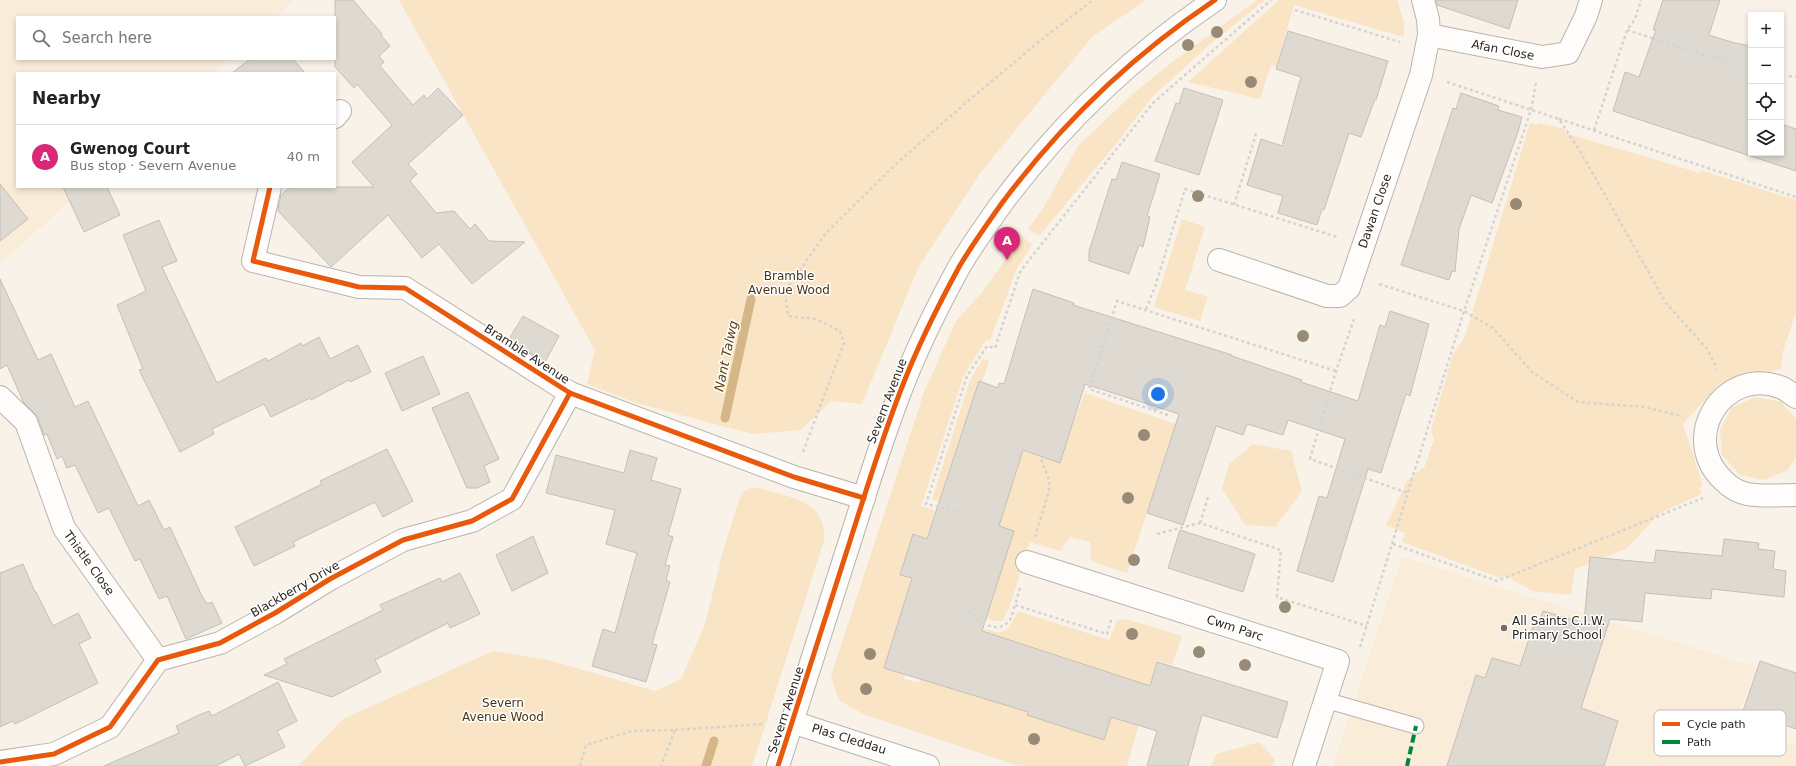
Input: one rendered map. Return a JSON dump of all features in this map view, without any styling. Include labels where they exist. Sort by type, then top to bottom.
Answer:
[{"type":"street","name":"Severn Avenue","points":[[778,766],[864,498],[904,381],[931,322],[960,266],[985,226],[1048,147],[1083,110],[1144,53],[1215,0]]},
{"type":"street","name":"Dawan Close","points":[[1219,260],[1327,296],[1340,296],[1349,288],[1421,76],[1428,43],[1428,19],[1423,0]]},
{"type":"street","name":"Afan Close","points":[[1428,43],[1542,57],[1568,53],[1586,16],[1591,0]]},
{"type":"street","name":"Bramble Avenue","points":[[270,188],[252,261],[359,287],[405,288],[570,393],[794,477],[864,498]]},
{"type":"street","points":[[1796,397],[1781,388],[1763,384],[1745,385],[1728,393],[1716,406],[1707,422],[1704,440],[1707,458],[1717,474],[1730,487],[1747,494],[1796,495]]},
{"type":"street","name":"Blackberry Drive","points":[[158,660],[220,643],[275,613],[330,579],[403,540],[472,520],[512,499],[570,393]]},
{"type":"street","name":"Thistle Close","points":[[0,397],[26,422],[64,528],[158,660]]},
{"type":"street","name":"Cwm Parc","points":[[1027,562],[1338,661]]},
{"type":"street","points":[[0,762],[54,754],[110,727],[158,660]]},
{"type":"street","points":[[1304,766],[1338,661]]},
{"type":"street","name":"Plas Cleddau","points":[[792,722],[928,766]]},
{"type":"lane","points":[[1325,700],[1416,726]]},
{"type":"path","points":[[794,477],[844,343],[840,331],[816,319],[788,316],[785,291],[826,233],[896,164],[1040,40],[1093,0]]},
{"type":"path","points":[[956,511],[926,504],[967,376],[987,346],[995,348],[1020,272],[1153,103],[1271,0]]},
{"type":"path","points":[[1594,130],[1627,30],[1635,19],[1641,0]]},
{"type":"path","points":[[1295,10],[1428,43]]},
{"type":"path","points":[[1627,30],[1736,65]]},
{"type":"path","points":[[1338,661],[1356,658],[1367,626],[1464,311],[1531,110],[1542,57]]},
{"type":"path","points":[[1788,76],[1796,77]]},
{"type":"path","points":[[1440,80],[1796,197]]},
{"type":"path","points":[[1559,119],[1580,151],[1666,303],[1708,350],[1728,393]]},
{"type":"path","points":[[1234,205],[1257,131]]},
{"type":"path","points":[[1146,309],[1155,287],[1185,189],[1363,245]]},
{"type":"path","points":[[1354,275],[1464,311],[1493,328],[1532,372],[1578,402],[1644,407],[1707,422]]},
{"type":"path","points":[[1168,414],[1089,389],[1117,300],[1336,371]]},
{"type":"path","points":[[1354,318],[1336,371],[1310,459],[1408,493]]},
{"type":"path","points":[[1034,540],[1049,491],[1049,480],[1040,456]]},
{"type":"path","points":[[1392,544],[1497,581],[1730,487]]},
{"type":"path","points":[[1200,523],[1209,494]]},
{"type":"path","points":[[1157,534],[1200,523],[1281,550],[1276,597],[1367,626]]},
{"type":"path","points":[[969,611],[976,620],[992,627],[1004,626],[1011,619],[1014,605]]},
{"type":"path","points":[[580,766],[586,745],[632,731],[675,730],[792,722]]},
{"type":"path","points":[[661,766],[675,730]]},
{"type":"shaded area","points":[[0,0],[294,0],[276,16],[16,16],[16,60],[227,60],[214,72],[16,72],[16,188],[84,188],[0,264]]},
{"type":"shaded area","name":"All Saints C.I.W. Primary School","points":[[1402,557],[1756,667],[1741,710],[1654,710],[1654,756],[1786,756],[1786,742],[1796,745],[1796,766],[1333,766]]},
{"type":"green space","name":"Bramble Avenue Wood","points":[[399,0],[1146,0],[1092,37],[981,172],[918,268],[862,404],[831,401],[801,430],[752,434],[636,403],[587,384],[595,350]]},
{"type":"green space","points":[[1257,0],[1265,0],[1209,45],[1152,97],[1119,140],[1039,236],[1028,229],[1043,209],[1078,146],[1134,93],[1171,63]]},
{"type":"green space","points":[[1279,0],[1397,0],[1404,23],[1404,37],[1294,5],[1276,67],[1271,65],[1260,99],[1188,82]]},
{"type":"green space","points":[[1530,123],[1537,125],[1538,123],[1564,129],[1565,133],[1700,173],[1700,170],[1796,200],[1796,312],[1783,351],[1781,369],[1720,383],[1683,424],[1703,486],[1699,488],[1702,494],[1660,513],[1626,549],[1575,569],[1571,595],[1533,591],[1505,576],[1501,578],[1402,542],[1405,533],[1386,525],[1407,481],[1425,466],[1434,439],[1431,430],[1453,355],[1465,337]]},
{"type":"green space","points":[[1182,219],[1205,227],[1185,290],[1208,297],[1200,321],[1154,307]]},
{"type":"green space","points":[[1022,236],[1032,245],[1017,268],[990,341],[986,340],[964,375],[921,506],[936,511],[927,539],[913,534],[901,574],[913,579],[912,583],[928,588],[926,594],[909,589],[884,667],[905,674],[904,679],[919,683],[925,666],[933,669],[930,681],[1002,704],[1007,691],[1015,693],[1011,706],[1023,709],[1029,694],[1033,695],[1028,715],[1104,739],[1111,717],[1123,720],[1128,703],[1110,697],[1117,675],[1038,650],[1033,666],[1031,666],[1036,648],[952,622],[954,614],[965,612],[969,622],[978,627],[999,633],[1009,628],[1018,611],[1109,640],[1117,621],[1125,619],[1182,636],[1172,665],[1157,661],[1153,677],[1167,682],[1159,708],[1145,704],[1127,766],[1019,766],[863,714],[839,700],[831,676],[924,392],[956,321],[984,290]]},
{"type":"green space","points":[[983,359],[989,361],[982,382],[979,381],[967,416],[981,433],[963,427],[939,502],[932,499],[970,380]]},
{"type":"green space","points":[[1085,393],[1176,424],[1127,573],[1091,560],[1090,542],[1070,537],[1060,551],[1030,542],[1009,608],[1002,621],[994,621],[977,614],[993,597],[1014,531],[999,526],[1020,450],[1060,462]]},
{"type":"green space","points":[[1756,397],[1781,402],[1796,419],[1796,457],[1788,470],[1764,480],[1740,475],[1722,455],[1720,430],[1732,407]]},
{"type":"green space","points":[[1253,444],[1291,451],[1302,491],[1275,527],[1245,525],[1222,488],[1229,464]]},
{"type":"green space","name":"Severn Avenue Wood","points":[[751,487],[792,497],[811,507],[818,514],[822,522],[825,537],[752,766],[298,766],[343,719],[493,651],[549,660],[655,691],[681,679],[705,624],[723,551],[741,494]]},
{"type":"green space","points":[[1260,742],[1275,760],[1272,766],[1211,766],[1216,754]]},
{"type":"building","points":[[335,0],[353,0],[382,34],[381,35],[390,46],[379,56],[384,62],[380,66],[413,105],[424,95],[427,99],[438,88],[463,115],[408,164],[417,174],[410,181],[436,213],[454,211],[470,229],[475,224],[489,241],[525,242],[472,284],[439,244],[422,258],[388,215],[331,267],[279,212],[278,210],[281,195],[289,188],[374,187],[352,162],[392,125],[357,84],[354,88],[335,67]]},
{"type":"building","points":[[1436,0],[1518,0],[1509,29],[1437,5]]},
{"type":"building","points":[[1663,0],[1720,0],[1709,35],[1748,45],[1748,155],[1613,111],[1625,72],[1639,77],[1656,30],[1653,30]]},
{"type":"building","points":[[1288,31],[1388,61],[1376,100],[1375,99],[1361,137],[1349,133],[1324,210],[1322,209],[1317,225],[1278,213],[1283,196],[1247,185],[1261,139],[1282,146],[1301,77],[1276,69]]},
{"type":"building","points":[[249,60],[294,60],[304,72],[233,72]]},
{"type":"building","points":[[1184,88],[1223,100],[1199,175],[1155,161],[1176,103],[1179,104]]},
{"type":"building","points":[[1461,93],[1499,106],[1498,110],[1522,117],[1492,203],[1471,195],[1459,229],[1455,272],[1452,271],[1449,280],[1401,265],[1453,108],[1456,109]]},
{"type":"building","points":[[1784,125],[1796,129],[1796,171],[1750,156],[1784,156]]},
{"type":"building","points":[[1122,162],[1160,174],[1147,216],[1150,217],[1143,247],[1139,245],[1129,274],[1089,261],[1089,251],[1112,179],[1116,180]]},
{"type":"building","points":[[0,184],[28,219],[0,241]]},
{"type":"building","points":[[63,188],[107,188],[120,215],[84,232]]},
{"type":"building","points":[[159,220],[177,261],[162,267],[217,383],[266,358],[268,361],[301,343],[302,346],[319,337],[330,359],[358,345],[371,372],[350,382],[349,380],[311,400],[310,398],[271,417],[264,404],[212,429],[214,434],[180,452],[139,370],[143,369],[117,305],[146,291],[123,235]]},
{"type":"building","points":[[0,279],[38,360],[51,354],[75,407],[88,401],[138,506],[149,500],[164,530],[170,527],[201,594],[207,604],[212,602],[222,623],[186,639],[167,596],[159,599],[140,559],[135,561],[109,508],[98,513],[75,465],[67,468],[62,456],[57,459],[47,434],[44,435],[38,417],[24,403],[7,365],[0,369]]},
{"type":"building","points":[[1033,289],[1074,303],[1073,305],[1232,355],[1302,380],[1301,382],[1358,401],[1380,325],[1385,327],[1390,311],[1429,324],[1410,396],[1406,394],[1381,473],[1368,469],[1333,582],[1297,571],[1319,496],[1327,498],[1345,439],[1288,420],[1283,435],[1247,424],[1243,435],[1216,426],[1183,525],[1147,513],[1179,414],[1085,384],[1060,463],[1023,450],[999,526],[1014,531],[982,631],[1150,686],[1157,662],[1288,702],[1277,738],[1202,715],[1188,766],[1147,766],[1157,731],[1111,717],[1104,740],[1027,715],[1028,712],[884,668],[912,578],[900,575],[913,534],[927,539],[979,381],[998,388],[999,383],[1004,384]]},
{"type":"building","points":[[523,316],[559,336],[545,362],[509,339]]},
{"type":"building","points":[[423,356],[440,394],[402,411],[385,373]]},
{"type":"building","points":[[468,392],[499,459],[484,466],[490,482],[477,488],[467,488],[432,408]]},
{"type":"building","points":[[387,449],[413,501],[383,517],[375,502],[293,542],[295,546],[254,566],[235,527],[322,484],[320,481]]},
{"type":"building","points":[[630,450],[657,458],[651,480],[681,489],[668,535],[673,537],[665,565],[670,566],[666,580],[670,582],[652,644],[657,645],[646,682],[592,666],[603,629],[615,633],[637,553],[606,544],[615,510],[546,493],[556,455],[624,473]]},
{"type":"building","points":[[1180,530],[1255,554],[1243,592],[1168,568]]},
{"type":"building","points":[[533,536],[548,573],[512,591],[496,555]]},
{"type":"building","points":[[1724,539],[1759,543],[1758,549],[1775,551],[1773,569],[1786,571],[1784,597],[1712,589],[1711,599],[1645,593],[1642,622],[1610,619],[1581,708],[1618,721],[1604,766],[1447,766],[1476,675],[1485,678],[1492,658],[1520,666],[1534,624],[1539,624],[1543,611],[1584,623],[1590,557],[1654,563],[1656,550],[1722,556]]},
{"type":"building","points":[[23,564],[35,592],[53,626],[78,613],[91,638],[79,644],[98,683],[15,724],[13,721],[0,727],[0,573]]},
{"type":"building","points":[[460,573],[480,614],[450,628],[448,623],[375,660],[381,672],[332,697],[264,675],[287,664],[284,659],[383,610],[380,605],[440,578],[442,582]]},
{"type":"building","points":[[1760,661],[1796,673],[1796,729],[1786,726],[1786,710],[1743,710]]},
{"type":"building","points":[[278,682],[297,721],[277,731],[285,747],[245,766],[239,754],[216,766],[104,766],[179,733],[176,726],[209,711],[212,716]]},
{"type":"waterway","name":"Nant Talwg","points":[[725,418],[751,299]]},
{"type":"waterway","name":"Nant Talwg","points":[[706,766],[714,741]]},
{"type":"marked path","points":[[1407,766],[1416,726]]},
{"type":"cycle path","points":[[778,766],[889,421],[916,353],[959,267],[1002,203],[1025,174],[1074,119],[1100,92],[1155,44],[1215,0]]},
{"type":"cycle path","points":[[270,188],[253,261],[359,287],[405,288],[570,393],[794,477],[864,498]]},
{"type":"cycle path","points":[[0,762],[54,754],[110,727],[158,660],[220,643],[275,613],[330,579],[403,540],[472,521],[512,499],[570,393]]},
{"type":"place","name":"Gwenog Court","points":[[1007,260]]},
{"type":"place","name":"All Saints C.I.W. Primary School","points":[[1504,628]]}]
